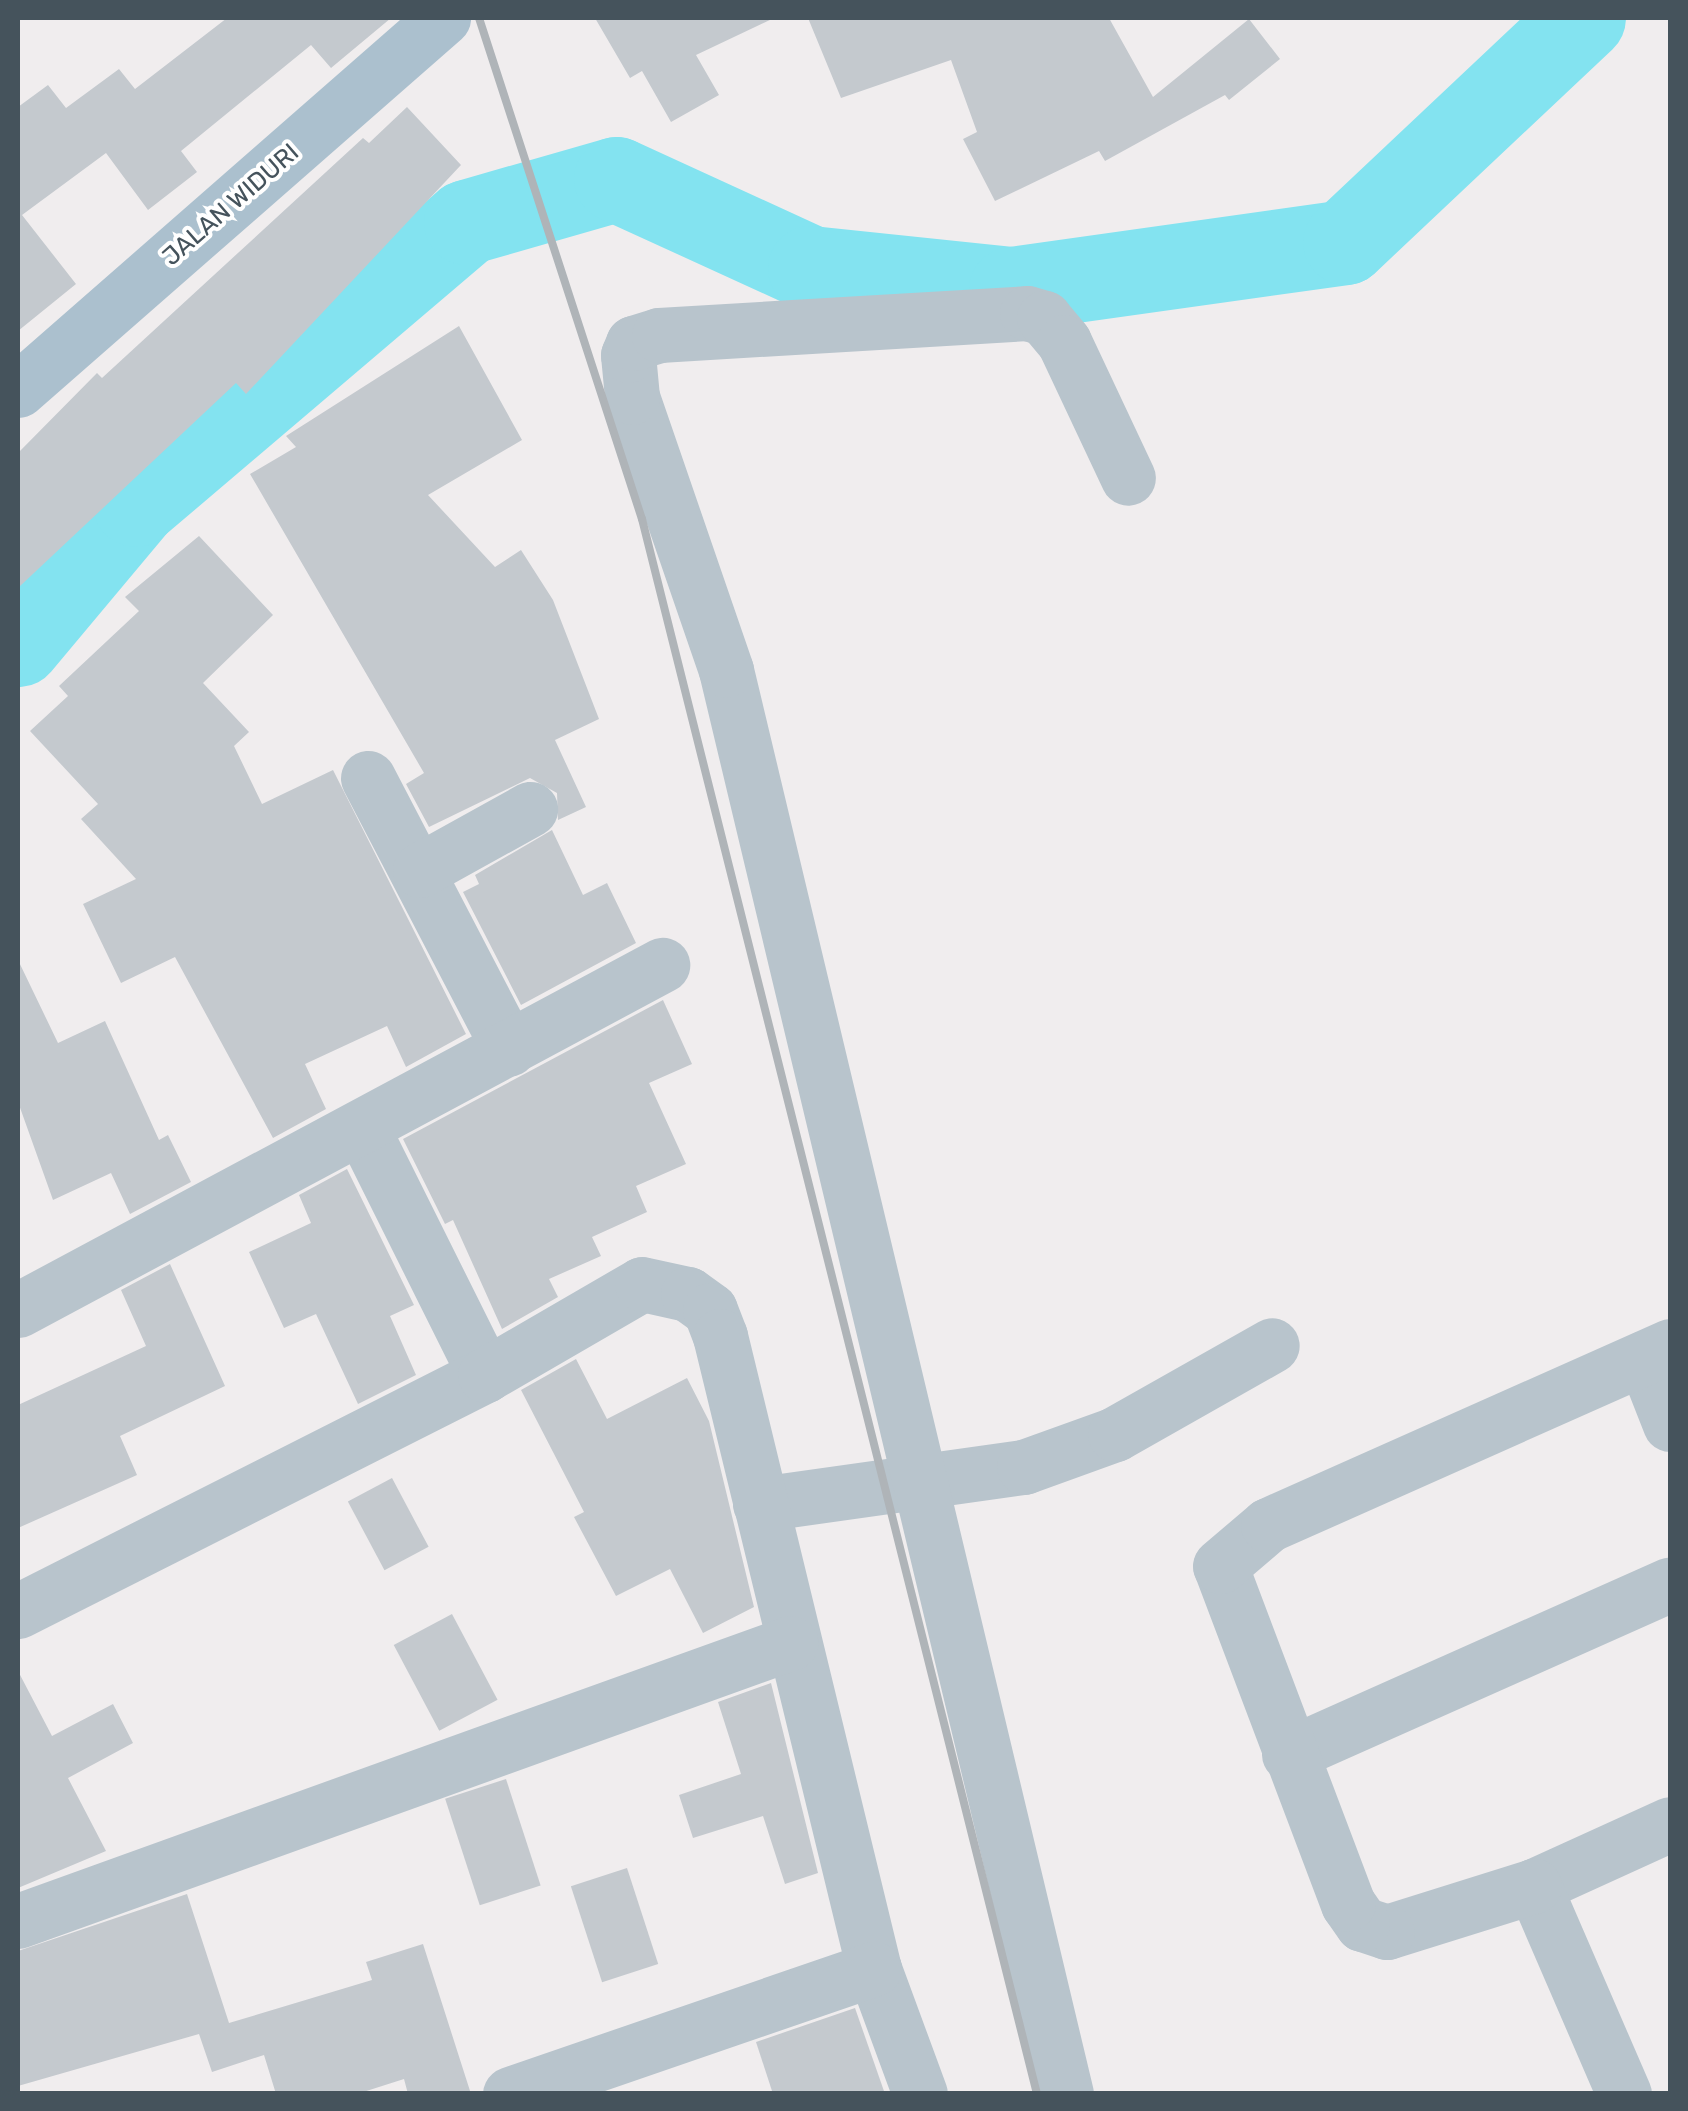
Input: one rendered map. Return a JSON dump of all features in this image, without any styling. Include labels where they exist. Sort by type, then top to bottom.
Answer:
[{"type":"main road","name":"JALAN WIDURI","points":[[18,390],[443,18]]},
{"type":"street","points":[[1066,2094],[726,670],[632,397],[628,355],[633,343],[659,335],[1027,314],[1044,318],[1064,342],[1128,478]]},
{"type":"street","points":[[368,778],[420,870],[509,1049]]},
{"type":"street","points":[[420,870],[530,809]]},
{"type":"street","points":[[18,1310],[363,1130],[662,965]]},
{"type":"street","points":[[363,1130],[485,1375]]},
{"type":"street","points":[[18,1611],[485,1375],[642,1284],[688,1294],[710,1310],[720,1336],[790,1643],[874,1969],[920,2094]]},
{"type":"street","points":[[760,1504],[1024,1466],[1115,1434],[1272,1344]]},
{"type":"street","points":[[1670,1424],[1657,1352],[1268,1525],[1233,1550],[1220,1566],[1221,1582],[1289,1754],[1362,1924],[1387,1932],[1534,1886],[1670,1824]]},
{"type":"street","points":[[1289,1754],[1670,1584]]},
{"type":"street","points":[[18,1921],[790,1643]]},
{"type":"street","points":[[1534,1886],[1624,2094]]},
{"type":"street","points":[[510,2094],[874,1969]]},
{"type":"building","points":[[227,18],[391,18],[331,68],[311,45],[181,151],[197,172],[148,210],[106,153],[22,215],[76,284],[18,331],[18,107],[48,85],[66,108],[119,69],[135,89]]},
{"type":"building","points":[[595,18],[774,18],[696,55],[719,95],[671,122],[642,71],[630,78]]},
{"type":"building","points":[[808,18],[1109,18],[1153,97],[1249,19],[1280,59],[1229,100],[1225,95],[1105,161],[1099,151],[995,201],[963,139],[977,132],[951,60],[841,98]]},
{"type":"building","points":[[407,107],[461,165],[246,394],[236,383],[18,588],[18,453],[97,373],[102,378],[363,138],[369,143]]},
{"type":"building","points":[[459,326],[522,440],[428,495],[495,567],[521,550],[553,600],[599,719],[555,740],[586,807],[558,820],[557,793],[530,778],[429,827],[406,784],[424,773],[250,474],[296,447],[286,436]]},
{"type":"building","points":[[199,536],[273,615],[203,683],[249,732],[234,746],[262,804],[333,770],[466,1034],[406,1067],[387,1026],[305,1064],[326,1109],[273,1138],[175,957],[121,983],[83,904],[136,879],[81,819],[98,804],[30,731],[68,696],[59,686],[139,611],[125,597]]},
{"type":"building","points":[[552,830],[583,895],[607,883],[636,943],[521,1005],[463,892],[479,884],[475,875]]},
{"type":"building","points":[[18,960],[58,1043],[105,1021],[159,1140],[168,1135],[191,1182],[130,1214],[111,1173],[53,1200],[18,1102]]},
{"type":"building","points":[[663,1000],[692,1064],[649,1083],[686,1164],[636,1186],[647,1212],[592,1237],[601,1256],[549,1279],[558,1297],[502,1329],[453,1220],[445,1224],[403,1139]]},
{"type":"building","points":[[347,1169],[414,1305],[390,1316],[416,1375],[358,1404],[316,1314],[284,1328],[249,1252],[311,1223],[299,1195]]},
{"type":"building","points":[[170,1264],[225,1386],[120,1436],[137,1475],[18,1528],[18,1405],[146,1346],[121,1290]]},
{"type":"building","points":[[576,1359],[607,1419],[687,1378],[709,1421],[754,1607],[703,1633],[670,1569],[616,1596],[574,1517],[584,1512],[521,1390]]},
{"type":"building","points":[[392,1478],[429,1547],[384,1570],[348,1501]]},
{"type":"building","points":[[452,1614],[498,1700],[439,1731],[394,1645]]},
{"type":"building","points":[[18,1671],[52,1736],[113,1704],[133,1743],[68,1778],[106,1851],[18,1888]]},
{"type":"building","points":[[771,1683],[818,1873],[785,1884],[763,1816],[693,1838],[679,1795],[741,1774],[718,1702]]},
{"type":"building","points":[[506,1779],[541,1886],[480,1905],[445,1799]]},
{"type":"building","points":[[627,1868],[658,1964],[602,1982],[571,1886]]},
{"type":"building","points":[[187,1894],[229,2023],[372,1980],[366,1962],[423,1944],[471,2094],[408,2094],[404,2079],[357,2094],[276,2094],[264,2055],[212,2072],[199,2034],[18,2086],[18,1951]]},
{"type":"building","points":[[855,2008],[885,2094],[773,2094],[756,2042]]},
{"type":"waterway","points":[[18,644],[135,504],[466,222],[616,179],[810,268],[1011,289],[1345,242],[1583,18]]},
{"type":"railway","points":[[479,18],[642,519],[1037,2094]]}]
